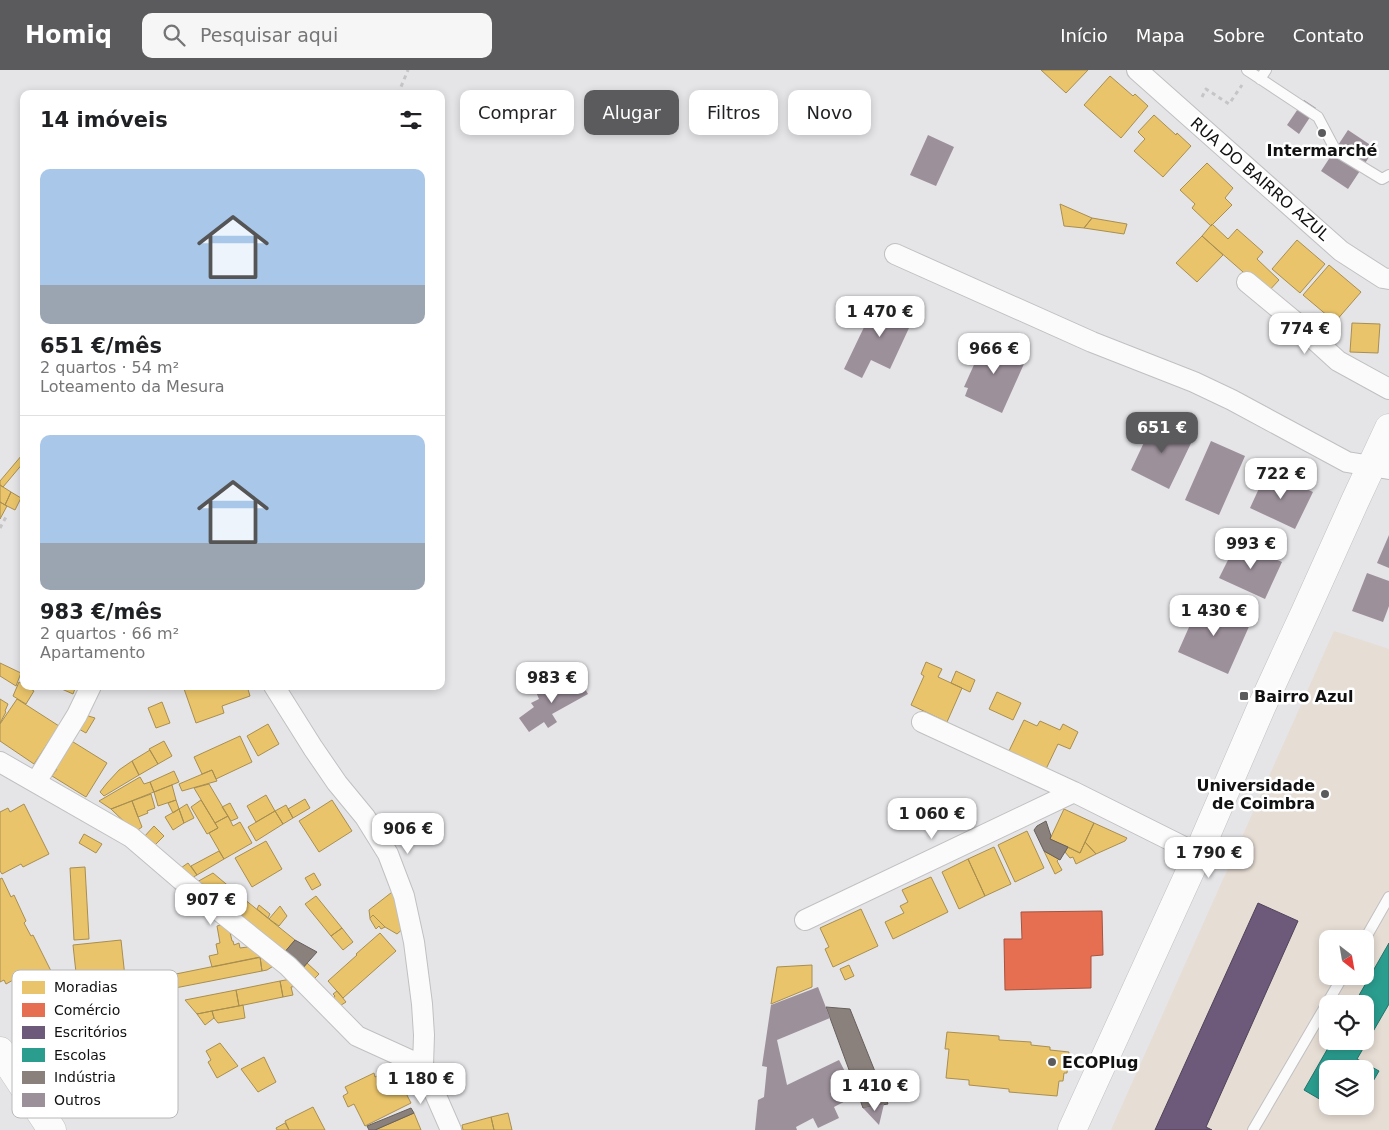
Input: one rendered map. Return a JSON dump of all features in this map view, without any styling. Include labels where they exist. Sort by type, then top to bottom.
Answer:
[{"type":"street","name":"RUA DO BAIRRO AZUL","points":[[1138,70],[1341,251],[1383,278],[1389,279]]},
{"type":"street","points":[[895,254],[1092,342],[1194,382],[1232,400],[1347,462],[1380,468]]},
{"type":"street","points":[[1247,282],[1338,361],[1389,389]]},
{"type":"street","points":[[1072,1130],[1198,854],[1355,500],[1380,468],[1389,428]]},
{"type":"street","points":[[36,782],[77,715],[89,690]]},
{"type":"street","points":[[277,690],[313,748],[337,783],[365,817],[388,854],[404,896],[414,942],[422,1004],[424,1034],[423,1066],[451,1130]]},
{"type":"street","points":[[922,722],[1074,792],[1198,854]]},
{"type":"street","points":[[2,765],[36,782],[131,837],[187,885],[288,966],[357,1036],[423,1066]]},
{"type":"street","points":[[805,920],[1074,792]]},
{"type":"street","points":[[0,1051],[12,1069]]},
{"type":"street","points":[[46,1118],[52,1130]]},
{"type":"lane","points":[[1248,71],[1263,74],[1318,117],[1336,151],[1382,179],[1389,176]]},
{"type":"lane","points":[[1370,930],[1389,897]]},
{"type":"lane","points":[[1253,1130],[1338,985]]},
{"type":"path","points":[[400,90],[408,70]]},
{"type":"path","points":[[1207,102],[1201,97],[1206,89],[1229,104],[1248,71]]},
{"type":"path","points":[[0,528],[7,515]]},
{"type":"shaded area","name":"Universidade de Coimbra","points":[[1334,631],[1389,649],[1389,1130],[1111,1130]]},
{"type":"building: Moradias","points":[[1041,70],[1088,70],[1066,93]]},
{"type":"building: Moradias","points":[[1110,76],[1148,106],[1121,138],[1084,105]]},
{"type":"building: Moradias","points":[[1154,115],[1191,146],[1163,177],[1134,151],[1145,139],[1138,132]]},
{"type":"building: Moradias","points":[[1207,163],[1233,188],[1225,198],[1232,205],[1211,226],[1192,208],[1195,204],[1180,190]]},
{"type":"building: Moradias","points":[[1060,204],[1092,218],[1084,228],[1064,226]]},
{"type":"building: Moradias","points":[[1092,218],[1127,224],[1124,234],[1084,228]]},
{"type":"building: Moradias","points":[[1212,224],[1228,239],[1237,229],[1263,252],[1257,259],[1279,280],[1267,293],[1202,236]]},
{"type":"building: Moradias","points":[[1202,236],[1223,255],[1197,282],[1176,263]]},
{"type":"building: Moradias","points":[[1297,240],[1325,264],[1300,293],[1272,269]]},
{"type":"building: Moradias","points":[[1329,265],[1361,292],[1335,322],[1303,295]]},
{"type":"building: Moradias","points":[[1352,323],[1380,324],[1378,353],[1350,352]]},
{"type":"building: Moradias","points":[[20,457],[20,467],[3,487],[0,485],[0,481]]},
{"type":"building: Moradias","points":[[0,485],[11,492],[5,505],[0,502]]},
{"type":"building: Moradias","points":[[11,492],[20,497],[15,510],[5,505]]},
{"type":"building: Moradias","points":[[0,502],[7,506],[0,519]]},
{"type":"building: Moradias","points":[[926,662],[942,669],[938,677],[962,688],[947,722],[911,705],[924,676],[921,674]]},
{"type":"building: Moradias","points":[[0,663],[20,673],[16,686],[0,676]]},
{"type":"building: Moradias","points":[[956,671],[975,680],[970,692],[951,683]]},
{"type":"building: Moradias","points":[[19,682],[20,690],[34,691],[26,704],[13,696]]},
{"type":"building: Moradias","points":[[64,690],[74,690],[73,694]]},
{"type":"building: Moradias","points":[[184,690],[248,690],[250,696],[222,706],[224,713],[196,723]]},
{"type":"building: Moradias","points":[[997,692],[1021,703],[1013,720],[989,709]]},
{"type":"building: Moradias","points":[[0,699],[8,704],[0,723]]},
{"type":"building: Moradias","points":[[17,699],[59,726],[34,764],[0,741],[0,724]]},
{"type":"building: Moradias","points":[[162,702],[170,723],[156,728],[148,708]]},
{"type":"building: Moradias","points":[[85,715],[95,718],[86,733],[77,728]]},
{"type":"building: Moradias","points":[[1024,720],[1037,726],[1040,721],[1060,730],[1063,724],[1078,732],[1070,749],[1058,744],[1046,769],[1009,751]]},
{"type":"building: Moradias","points":[[268,724],[279,744],[258,756],[247,736]]},
{"type":"building: Moradias","points":[[240,736],[252,762],[216,779],[212,770],[202,774],[194,757]]},
{"type":"building: Moradias","points":[[70,740],[107,763],[86,797],[52,776],[57,769],[54,767]]},
{"type":"building: Moradias","points":[[164,741],[172,756],[158,764],[149,749]]},
{"type":"building: Moradias","points":[[150,750],[158,764],[139,775],[132,761]]},
{"type":"building: Moradias","points":[[132,761],[139,775],[104,796],[100,792],[107,783],[119,770]]},
{"type":"building: Moradias","points":[[212,770],[217,781],[182,791],[179,784]]},
{"type":"building: Moradias","points":[[174,771],[179,782],[154,792],[150,782]]},
{"type":"building: Moradias","points":[[140,777],[144,784],[150,782],[154,792],[111,809],[99,801]]},
{"type":"building: Moradias","points":[[209,784],[228,816],[215,823],[194,788]]},
{"type":"building: Moradias","points":[[172,785],[176,800],[158,806],[154,792]]},
{"type":"building: Moradias","points":[[151,794],[155,808],[138,817],[132,801]]},
{"type":"building: Moradias","points":[[266,795],[275,811],[256,822],[247,806]]},
{"type":"building: Moradias","points":[[305,799],[310,808],[293,818],[288,809]]},
{"type":"building: Moradias","points":[[176,800],[179,809],[173,813],[168,803]]},
{"type":"building: Moradias","points":[[201,800],[218,828],[207,834],[191,807]]},
{"type":"building: Moradias","points":[[332,800],[352,831],[319,852],[299,821]]},
{"type":"building: Moradias","points":[[132,801],[142,827],[135,832],[111,809]]},
{"type":"building: Moradias","points":[[230,803],[238,818],[231,821],[222,807]]},
{"type":"building: Moradias","points":[[24,804],[49,854],[23,867],[21,864],[2,874],[0,871],[0,812],[8,808],[10,812]]},
{"type":"building: Moradias","points":[[187,804],[194,818],[184,823],[179,809]]},
{"type":"building: Moradias","points":[[286,805],[293,818],[283,824],[275,811]]},
{"type":"building: Moradias","points":[[179,809],[184,823],[173,830],[165,817]]},
{"type":"building: Moradias","points":[[1064,809],[1094,823],[1080,853],[1050,839]]},
{"type":"building: Moradias","points":[[275,811],[283,824],[256,841],[248,827]]},
{"type":"building: Moradias","points":[[228,816],[233,826],[240,822],[252,843],[224,859],[209,833],[218,828],[215,823]]},
{"type":"building: Moradias","points":[[1094,823],[1127,838],[1125,841],[1096,854],[1085,842]]},
{"type":"building: Moradias","points":[[154,826],[164,836],[153,847],[143,838]]},
{"type":"building: Moradias","points":[[1027,831],[1044,868],[1015,882],[998,845]]},
{"type":"building: Moradias","points":[[84,834],[102,844],[96,853],[79,843]]},
{"type":"building: Moradias","points":[[266,841],[282,869],[252,887],[235,858]]},
{"type":"building: Moradias","points":[[1085,842],[1096,854],[1076,864],[1073,857],[1070,858],[1065,852],[1068,847],[1080,853]]},
{"type":"building: Moradias","points":[[994,847],[1011,884],[985,896],[968,859]]},
{"type":"building: Moradias","points":[[219,851],[224,859],[197,875],[191,866]]},
{"type":"building: Moradias","points":[[1044,851],[1059,859],[1057,861],[1062,870],[1055,874]]},
{"type":"building: Moradias","points":[[968,859],[985,896],[959,909],[942,872]]},
{"type":"building: Moradias","points":[[188,863],[197,875],[188,880],[178,870]]},
{"type":"building: Moradias","points":[[85,867],[89,939],[74,940],[70,868]]},
{"type":"building: Moradias","points":[[213,873],[244,899],[233,914],[195,883]]},
{"type":"building: Moradias","points":[[314,873],[321,885],[312,890],[305,878]]},
{"type":"building: Moradias","points":[[931,877],[948,912],[893,939],[885,922],[904,913],[900,906],[908,902],[902,890]]},
{"type":"building: Moradias","points":[[2,878],[11,897],[14,895],[26,921],[24,923],[31,936],[33,935],[50,970],[12,970],[12,981],[6,984],[4,980],[0,982],[0,879]]},
{"type":"building: Moradias","points":[[396,889],[405,927],[397,934],[385,927],[373,915],[370,918],[369,910]]},
{"type":"building: Moradias","points":[[316,896],[342,928],[331,936],[305,904]]},
{"type":"building: Moradias","points":[[244,899],[295,940],[283,954],[233,914]]},
{"type":"building: Moradias","points":[[259,905],[270,914],[268,918],[257,909]]},
{"type":"building: Moradias","points":[[280,906],[287,916],[279,926],[269,919]]},
{"type":"building: Moradias","points":[[861,909],[878,946],[833,967],[825,949],[829,947],[820,928]]},
{"type":"building: Moradias","points":[[373,915],[385,927],[381,929],[379,926],[376,929],[370,919]]},
{"type":"building: Moradias","points":[[228,923],[234,945],[239,943],[240,948],[255,946],[267,956],[212,967],[209,956],[218,954],[216,944],[220,943],[217,926]]},
{"type":"building: Moradias","points":[[342,928],[353,942],[343,950],[331,936]]},
{"type":"building: Moradias","points":[[380,933],[396,951],[343,998],[328,981]]},
{"type":"building: Moradias","points":[[121,940],[124,970],[76,970],[73,945]]},
{"type":"building: Moradias","points":[[267,956],[275,965],[262,971],[260,957]]},
{"type":"building: Moradias","points":[[260,957],[262,971],[178,987],[178,974]]},
{"type":"building: Moradias","points":[[307,963],[319,974],[312,981],[301,970]]},
{"type":"building: Moradias","points":[[812,965],[812,987],[771,1004],[777,967]]},
{"type":"building: Moradias","points":[[849,965],[854,976],[845,980],[840,969]]},
{"type":"building: Moradias","points":[[291,979],[298,986],[291,987],[293,995],[283,997],[280,981]]},
{"type":"building: Moradias","points":[[280,981],[283,997],[239,1006],[236,990]]},
{"type":"building: Moradias","points":[[236,990],[239,1006],[197,1014],[185,1000]]},
{"type":"building: Moradias","points":[[337,991],[346,1002],[338,1007],[332,1000],[335,996],[333,994]]},
{"type":"building: Moradias","points":[[243,1005],[245,1018],[218,1023],[214,1018],[212,1011]]},
{"type":"building: Moradias","points":[[212,1011],[214,1018],[205,1025],[197,1014]]},
{"type":"building: Moradias","points":[[947,1032],[999,1036],[999,1040],[1031,1042],[1031,1045],[1050,1047],[1050,1050],[1069,1052],[1067,1073],[1064,1073],[1063,1081],[1059,1081],[1057,1096],[1009,1092],[1009,1089],[969,1085],[969,1080],[946,1078],[949,1049],[945,1049]]},
{"type":"building: Moradias","points":[[220,1043],[238,1066],[217,1078],[208,1062],[211,1060],[206,1051]]},
{"type":"building: Moradias","points":[[264,1057],[276,1082],[258,1092],[241,1069]]},
{"type":"building: Moradias","points":[[393,1068],[411,1103],[365,1126],[354,1104],[348,1107],[343,1096],[348,1093],[345,1087],[374,1073],[375,1077]]},
{"type":"building: Moradias","points":[[313,1107],[325,1130],[289,1130],[285,1121]]},
{"type":"building: Moradias","points":[[414,1113],[421,1130],[375,1130]]},
{"type":"building: Moradias","points":[[508,1113],[512,1130],[494,1130],[491,1117]]},
{"type":"building: Moradias","points":[[491,1117],[494,1130],[463,1130],[462,1125]]},
{"type":"building: Moradias","points":[[285,1123],[289,1130],[277,1130],[276,1128]]},
{"type":"building: Comércio","points":[[1102,911],[1103,955],[1091,956],[1091,988],[1005,990],[1004,939],[1022,939],[1021,912]]},
{"type":"building: Escritórios","points":[[1258,903],[1298,921],[1206,1127],[1212,1130],[1155,1130]]},
{"type":"building: Escolas","points":[[1389,943],[1389,1004],[1374,1030],[1374,995],[1359,995],[1365,985],[1374,985],[1374,969]]},
{"type":"building: Escolas","points":[[1327,1050],[1362,1050],[1357,1059],[1359,1060],[1321,1060]]},
{"type":"building: Escolas","points":[[1319,1064],[1319,1099],[1304,1090]]},
{"type":"building: Escolas","points":[[1374,1068],[1379,1071],[1374,1080]]},
{"type":"building: Indústria","points":[[1046,821],[1051,836],[1050,839],[1068,847],[1060,860],[1044,851],[1034,830]]},
{"type":"building: Indústria","points":[[295,940],[317,952],[301,970],[283,954]]},
{"type":"building: Indústria","points":[[826,1007],[850,1009],[888,1104],[863,1108]]},
{"type":"building: Indústria","points":[[411,1108],[414,1113],[375,1130],[369,1130],[367,1126]]},
{"type":"building: Outros","points":[[1304,100],[1316,108],[1299,134],[1287,125]]},
{"type":"building: Outros","points":[[1348,130],[1375,148],[1348,189],[1321,171]]},
{"type":"building: Outros","points":[[928,135],[954,147],[936,186],[910,175]]},
{"type":"building: Outros","points":[[878,298],[915,315],[890,369],[871,360],[862,378],[844,369]]},
{"type":"building: Outros","points":[[986,338],[1027,357],[1002,413],[965,396],[968,388],[964,387]]},
{"type":"building: Outros","points":[[1155,419],[1194,437],[1169,489],[1131,470]]},
{"type":"building: Outros","points":[[1211,441],[1245,456],[1219,515],[1185,500]]},
{"type":"building: Outros","points":[[1267,471],[1313,492],[1295,529],[1250,508]]},
{"type":"building: Outros","points":[[1389,535],[1389,568],[1377,563]]},
{"type":"building: Outros","points":[[1237,542],[1282,562],[1265,599],[1219,578]]},
{"type":"building: Outros","points":[[1367,573],[1389,581],[1389,606],[1383,622],[1352,611]]},
{"type":"building: Outros","points":[[1201,600],[1251,622],[1228,674],[1178,652]]},
{"type":"building: Outros","points":[[578,677],[588,694],[552,714],[557,722],[548,728],[544,722],[529,732],[519,718],[534,707],[531,703],[539,699],[536,692],[543,688],[546,695]]},
{"type":"building: Outros","points":[[818,987],[830,1018],[777,1040],[787,1085],[839,1060],[857,1095],[834,1107],[839,1118],[818,1128],[813,1118],[796,1127],[797,1130],[755,1130],[758,1100],[764,1097],[767,1067],[762,1066],[771,1005]]},
{"type":"building: Outros","points":[[884,1104],[879,1125],[863,1108]]},
{"type":"place","name":"Intermarché","points":[[1322,133]]},
{"type":"place","name":"Bairro Azul","points":[[1244,696]]},
{"type":"place","name":"Universidade de Coimbra","points":[[1325,794]]},
{"type":"place","name":"ECOPlug","points":[[1052,1062]]}]
